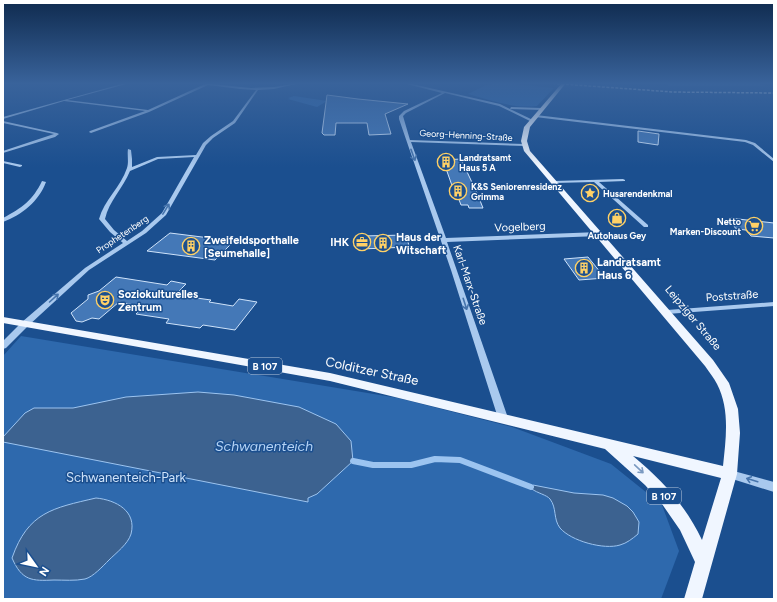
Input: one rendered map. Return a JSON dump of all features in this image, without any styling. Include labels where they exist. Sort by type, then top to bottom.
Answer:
[{"type":"main road","points":[[524,146],[524,134],[540,111]]},
{"type":"main road","name":"Leipziger Straße","points":[[524,146],[710,363],[723,383],[732,410],[733,433],[730,474],[693,599]]},
{"type":"main road","name":"Colditzer Straße","points":[[3,320],[330,377],[730,474]]},
{"type":"main road","name":"B 107","points":[[608,445],[638,468],[668,500],[682,520],[704,562]]},
{"type":"street","points":[[3,118],[27,111]]},
{"type":"street","points":[[91,132],[148,111]]},
{"type":"street","name":"Prophetenberg","points":[[3,346],[7,337],[25,324],[87,269],[144,232],[164,214],[204,144],[212,136],[239,117],[242,111]]},
{"type":"street","name":"Karl-Marx-Straße","points":[[408,111],[401,116],[408,141],[503,418]]},
{"type":"street","points":[[512,111],[532,121]]},
{"type":"street","points":[[536,116],[751,142],[774,161]]},
{"type":"street","points":[[3,122],[57,134],[3,152]]},
{"type":"street","name":"Georg-Henning-Straße","points":[[408,141],[440,141],[491,146],[524,146]]},
{"type":"street","points":[[126,243],[112,231],[102,219],[104,211],[129,170],[129,150]]},
{"type":"street","points":[[129,170],[157,158],[197,156]]},
{"type":"street","points":[[3,162],[20,166]]},
{"type":"street","points":[[554,182],[623,180]]},
{"type":"street","points":[[595,181],[646,226]]},
{"type":"street","points":[[3,220],[33,200],[42,190],[44,182]]},
{"type":"street","name":"Vogelberg","points":[[443,240],[599,234]]},
{"type":"street","name":"Poststraße","points":[[667,312],[774,304]]},
{"type":"street","points":[[730,474],[774,487]]},
{"type":"green space","name":"Schwanenteich-Park","points":[[21,336],[398,398],[512,427],[611,464],[662,505],[679,551],[661,599],[3,599],[3,356]]},
{"type":"water","name":"Schwanenteich","points":[[198,392],[234,395],[299,407],[336,424],[351,441],[353,461],[317,494],[308,498],[308,502],[3,442],[3,437],[25,413],[34,408],[73,408],[126,397]]},
{"type":"water","points":[[533,485],[574,493],[603,495],[613,498],[627,506],[633,512],[639,522],[638,534],[625,543],[613,546],[597,545],[572,537],[565,533],[558,525],[554,506],[550,499],[532,489],[531,487]]},
{"type":"water","points":[[96,498],[111,501],[123,508],[128,513],[132,526],[131,534],[122,548],[95,574],[85,579],[34,580],[24,575],[16,566],[12,558],[18,543],[34,521],[55,509]]},
{"type":"building","points":[[325,111],[392,111],[385,114],[391,134],[369,135],[367,123],[336,123],[335,135],[324,135],[322,133]]},
{"type":"building","points":[[638,131],[659,134],[658,145],[638,142]]},
{"type":"building","name":"K&S Seniorenresidenz Grimma","points":[[461,159],[483,208],[469,208],[468,205],[461,205],[458,197],[456,197],[443,160]]},
{"type":"building","name":"Netto Marken-Discount","points":[[729,218],[774,223],[774,238],[751,236],[746,230],[736,229]]},
{"type":"building","name":"Zweifeldsporthalle [Seumehalle]","points":[[170,233],[234,241],[215,260],[147,251]]},
{"type":"building","name":"Haus der Witschaft","points":[[407,235],[409,247],[361,249],[361,236]]},
{"type":"building","name":"Landratsamt Haus 6","points":[[588,257],[605,278],[579,280],[564,259]]},
{"type":"building","points":[[116,277],[167,285],[171,281],[186,284],[175,295],[211,300],[209,302],[233,306],[239,299],[257,302],[235,330],[203,325],[200,328],[166,323],[169,319],[136,314],[143,307],[119,302],[99,319],[92,318],[82,322],[76,321],[71,313],[88,299],[88,295],[99,291]]},
{"type":"waterway","points":[[353,461],[373,465],[411,465],[435,459],[460,460],[531,487]]},
{"type":"place","name":"Landratsamt Haus 5 A","points":[[446,162]]},
{"type":"place","name":"K&S Seniorenresidenz Grimma","points":[[458,191]]},
{"type":"place","name":"Husarendenkmal","points":[[590,193]]},
{"type":"place","name":"Autohaus Gey","points":[[617,218]]},
{"type":"place","name":"Netto Marken-Discount","points":[[754,226]]},
{"type":"place","name":"IHK","points":[[362,242]]},
{"type":"place","name":"Haus der Witschaft","points":[[383,243]]},
{"type":"place","name":"Zweifeldsporthalle [Seumehalle]","points":[[191,246]]},
{"type":"place","name":"Landratsamt Haus 6","points":[[584,268]]},
{"type":"place","name":"Soziokulturelles Zentrum","points":[[105,300]]}]
